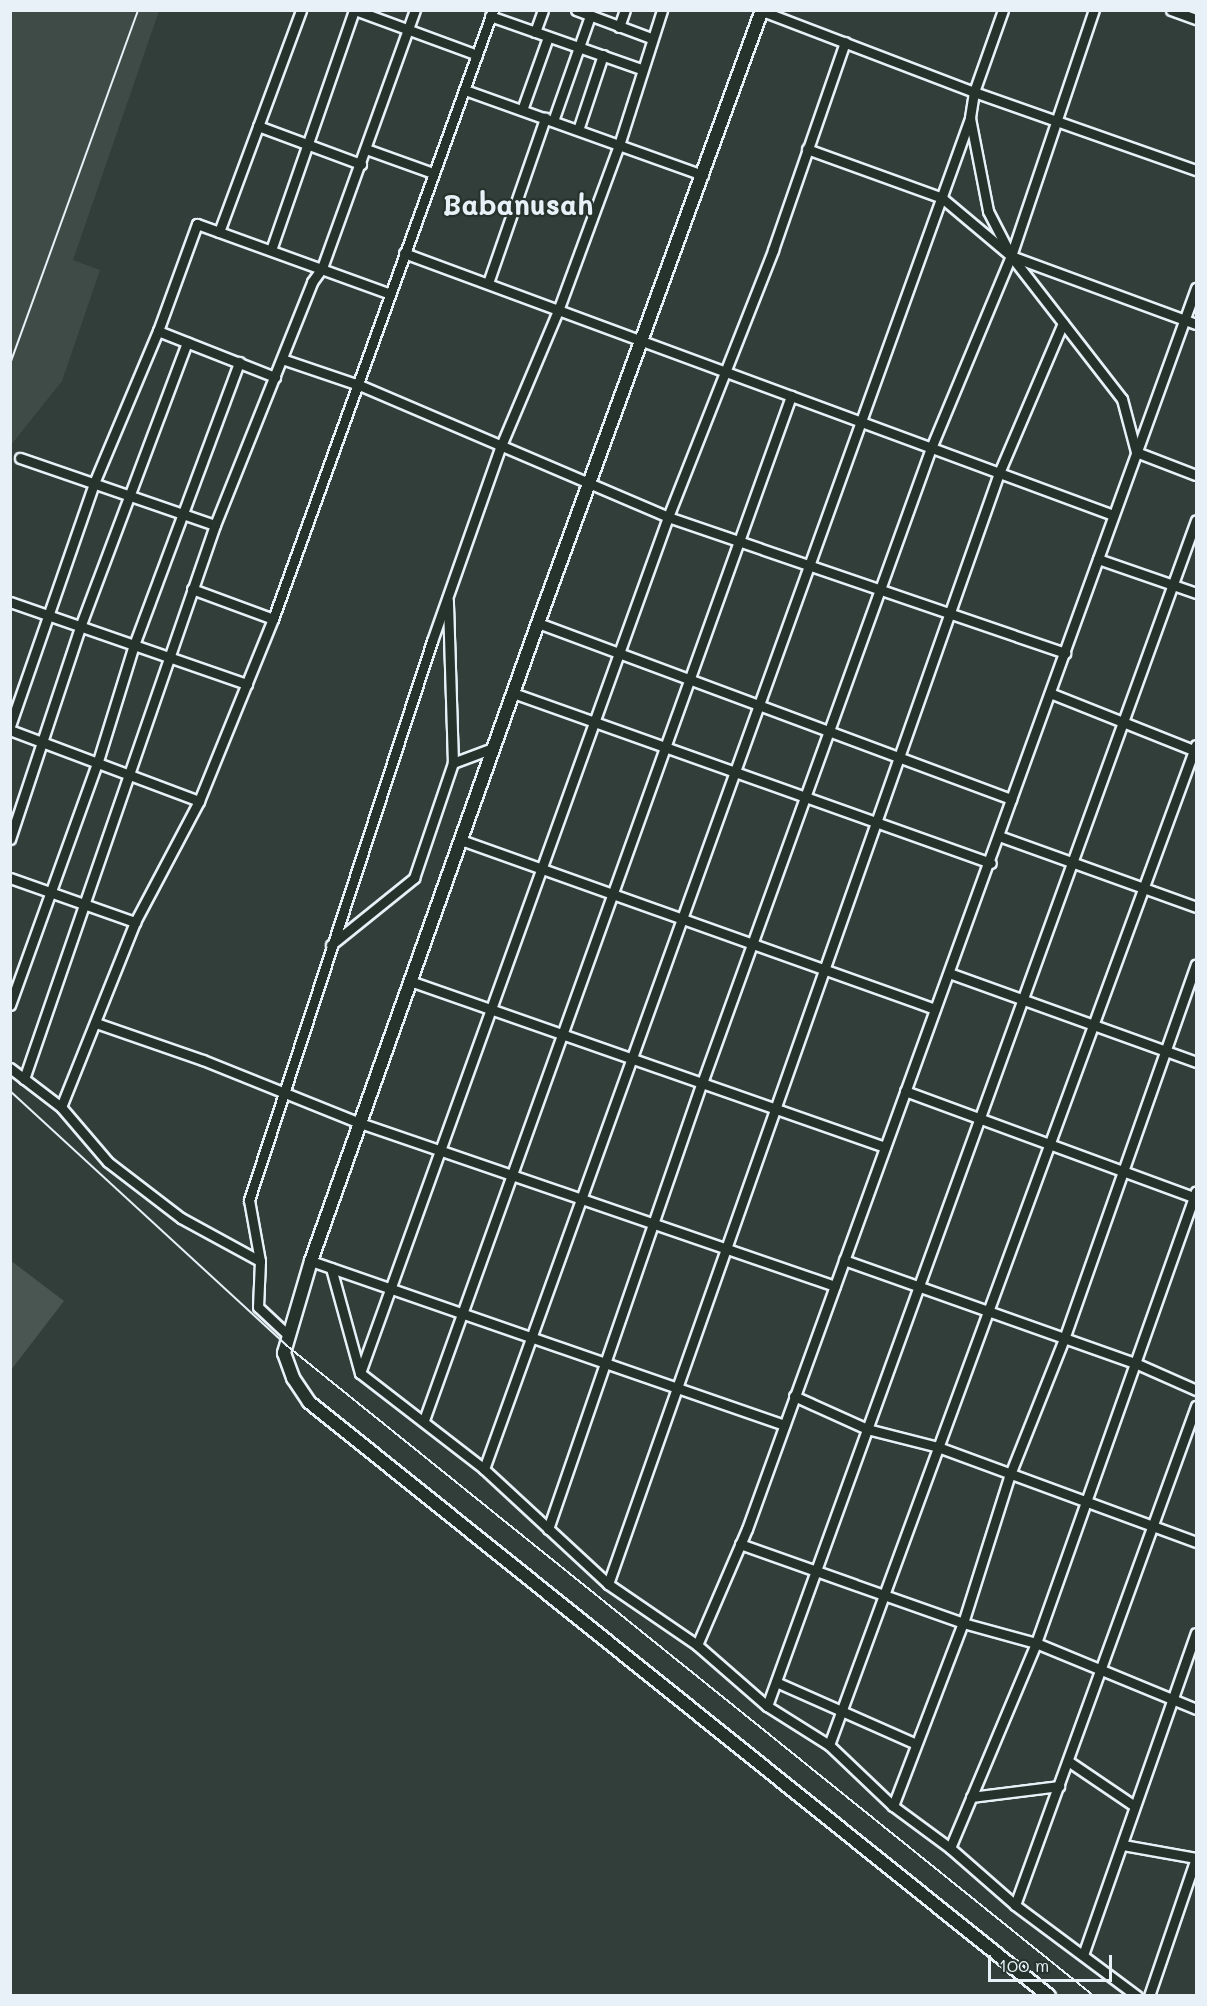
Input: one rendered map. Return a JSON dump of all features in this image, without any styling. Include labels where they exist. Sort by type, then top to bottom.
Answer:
[{"type":"main road","points":[[762,11],[644,339],[588,483],[410,981],[311,1261],[284,1353],[293,1378],[309,1402],[1049,1995]]},
{"type":"street","points":[[219,232],[301,10]]},
{"type":"street","points":[[271,250],[354,10],[477,55]]},
{"type":"street","points":[[24,1079],[132,773],[168,657],[215,525],[312,282],[322,268],[415,10]]},
{"type":"street","points":[[535,32],[543,10]]},
{"type":"street","points":[[576,10],[651,38]]},
{"type":"street","points":[[619,27],[625,10]]},
{"type":"street","points":[[289,1336],[258,1307],[260,1261],[249,1200],[282,1092],[448,594],[500,448],[559,308],[619,145],[641,69],[662,10]]},
{"type":"street","points":[[484,1469],[533,1339],[807,565],[942,198],[970,118],[974,92],[1003,10]]},
{"type":"street","points":[[548,1529],[652,1224],[879,590],[931,448],[1011,256],[1094,10]]},
{"type":"street","points":[[1171,10],[1197,19]]},
{"type":"street","points":[[762,11],[974,92],[1197,170]]},
{"type":"street","points":[[61,1107],[135,922],[199,801],[273,619],[491,13],[548,37],[641,69]]},
{"type":"street","points":[[488,283],[591,16]]},
{"type":"street","points":[[522,110],[548,37]]},
{"type":"street","points":[[360,1373],[618,653],[724,371],[773,250],[845,42]]},
{"type":"street","points":[[578,130],[603,56]]},
{"type":"street","points":[[465,90],[703,176]]},
{"type":"street","points":[[970,118],[988,211],[1011,256],[1122,399],[1136,452]]},
{"type":"street","points":[[258,126],[361,164]]},
{"type":"street","points":[[366,149],[433,173]]},
{"type":"street","points":[[807,149],[942,198],[1011,256],[1197,324]]},
{"type":"street","points":[[199,801],[132,773],[10,728],[46,615],[94,483],[158,331],[197,224],[390,294]]},
{"type":"street","points":[[404,253],[644,339],[724,371],[1113,515]]},
{"type":"street","points":[[696,1645],[740,1544],[784,1425],[1197,288]]},
{"type":"street","points":[[608,1584],[679,1391],[724,1248],[999,473],[1063,323]]},
{"type":"street","points":[[158,331],[275,376]]},
{"type":"street","points":[[10,839],[45,741],[80,627],[127,495],[187,342]]},
{"type":"street","points":[[282,360],[359,385],[500,448],[668,517],[1065,653]]},
{"type":"street","points":[[10,1005],[98,761],[134,645],[181,513],[239,362]]},
{"type":"street","points":[[424,1420],[463,1315],[560,1034],[691,680],[791,396]]},
{"type":"street","points":[[1136,452],[1197,475]]},
{"type":"street","points":[[20,458],[215,525]]},
{"type":"street","points":[[767,1706],[1197,520]]},
{"type":"street","points":[[1098,559],[1197,592]]},
{"type":"street","points":[[192,589],[273,619]]},
{"type":"street","points":[[331,945],[414,878],[453,763],[448,594]]},
{"type":"street","points":[[10,602],[247,684]]},
{"type":"street","points":[[538,623],[1011,799]]},
{"type":"street","points":[[513,693],[990,863]]},
{"type":"street","points":[[829,1745],[1196,749],[1123,723],[1050,693]]},
{"type":"street","points":[[453,763],[493,748]]},
{"type":"street","points":[[999,836],[1197,907]]},
{"type":"street","points":[[461,840],[935,1009]]},
{"type":"street","points":[[10,878],[135,922]]},
{"type":"street","points":[[892,1806],[963,1623],[1010,1477],[1064,1339],[1197,964]]},
{"type":"street","points":[[948,973],[1197,1062]]},
{"type":"street","points":[[410,981],[885,1147]]},
{"type":"street","points":[[96,1023],[360,1123],[835,1286]]},
{"type":"street","points":[[10,1068],[61,1107],[117,1169],[181,1218],[260,1261]]},
{"type":"street","points":[[905,1091],[1196,1196],[1036,1643],[950,1848]]},
{"type":"street","points":[[844,1260],[1136,1363],[1197,1390]]},
{"type":"street","points":[[311,1261],[679,1391],[784,1425]]},
{"type":"street","points":[[330,1268],[360,1373],[424,1420],[484,1469],[608,1584],[696,1645],[767,1706],[829,1745],[892,1806],[950,1848],[1015,1905],[1137,1995]]},
{"type":"street","points":[[794,1396],[867,1429],[938,1448],[1010,1477],[1197,1542]]},
{"type":"street","points":[[1015,1905],[1197,1406]]},
{"type":"street","points":[[740,1544],[815,1573],[963,1623],[1036,1643],[1172,1700],[1197,1708]]},
{"type":"street","points":[[1083,1955],[1123,1845],[1133,1805],[1197,1633]]},
{"type":"street","points":[[776,1682],[841,1713],[916,1744]]},
{"type":"street","points":[[1068,1761],[1133,1805]]},
{"type":"street","points":[[971,1797],[1059,1786]]},
{"type":"street","points":[[1123,1845],[1197,1858],[1149,1995]]},
{"type":"shaded area","points":[[11,10],[159,11],[73,260],[100,270],[62,381],[11,445]]},
{"type":"shaded area","points":[[10,1260],[64,1301],[11,1370],[10,1370]]},
{"type":"railway","points":[[10,364],[138,10]]},
{"type":"railway","points":[[10,1091],[286,1345],[1094,1996]]},
{"type":"district","name":"Babanusah","points":[[518,204]]}]
